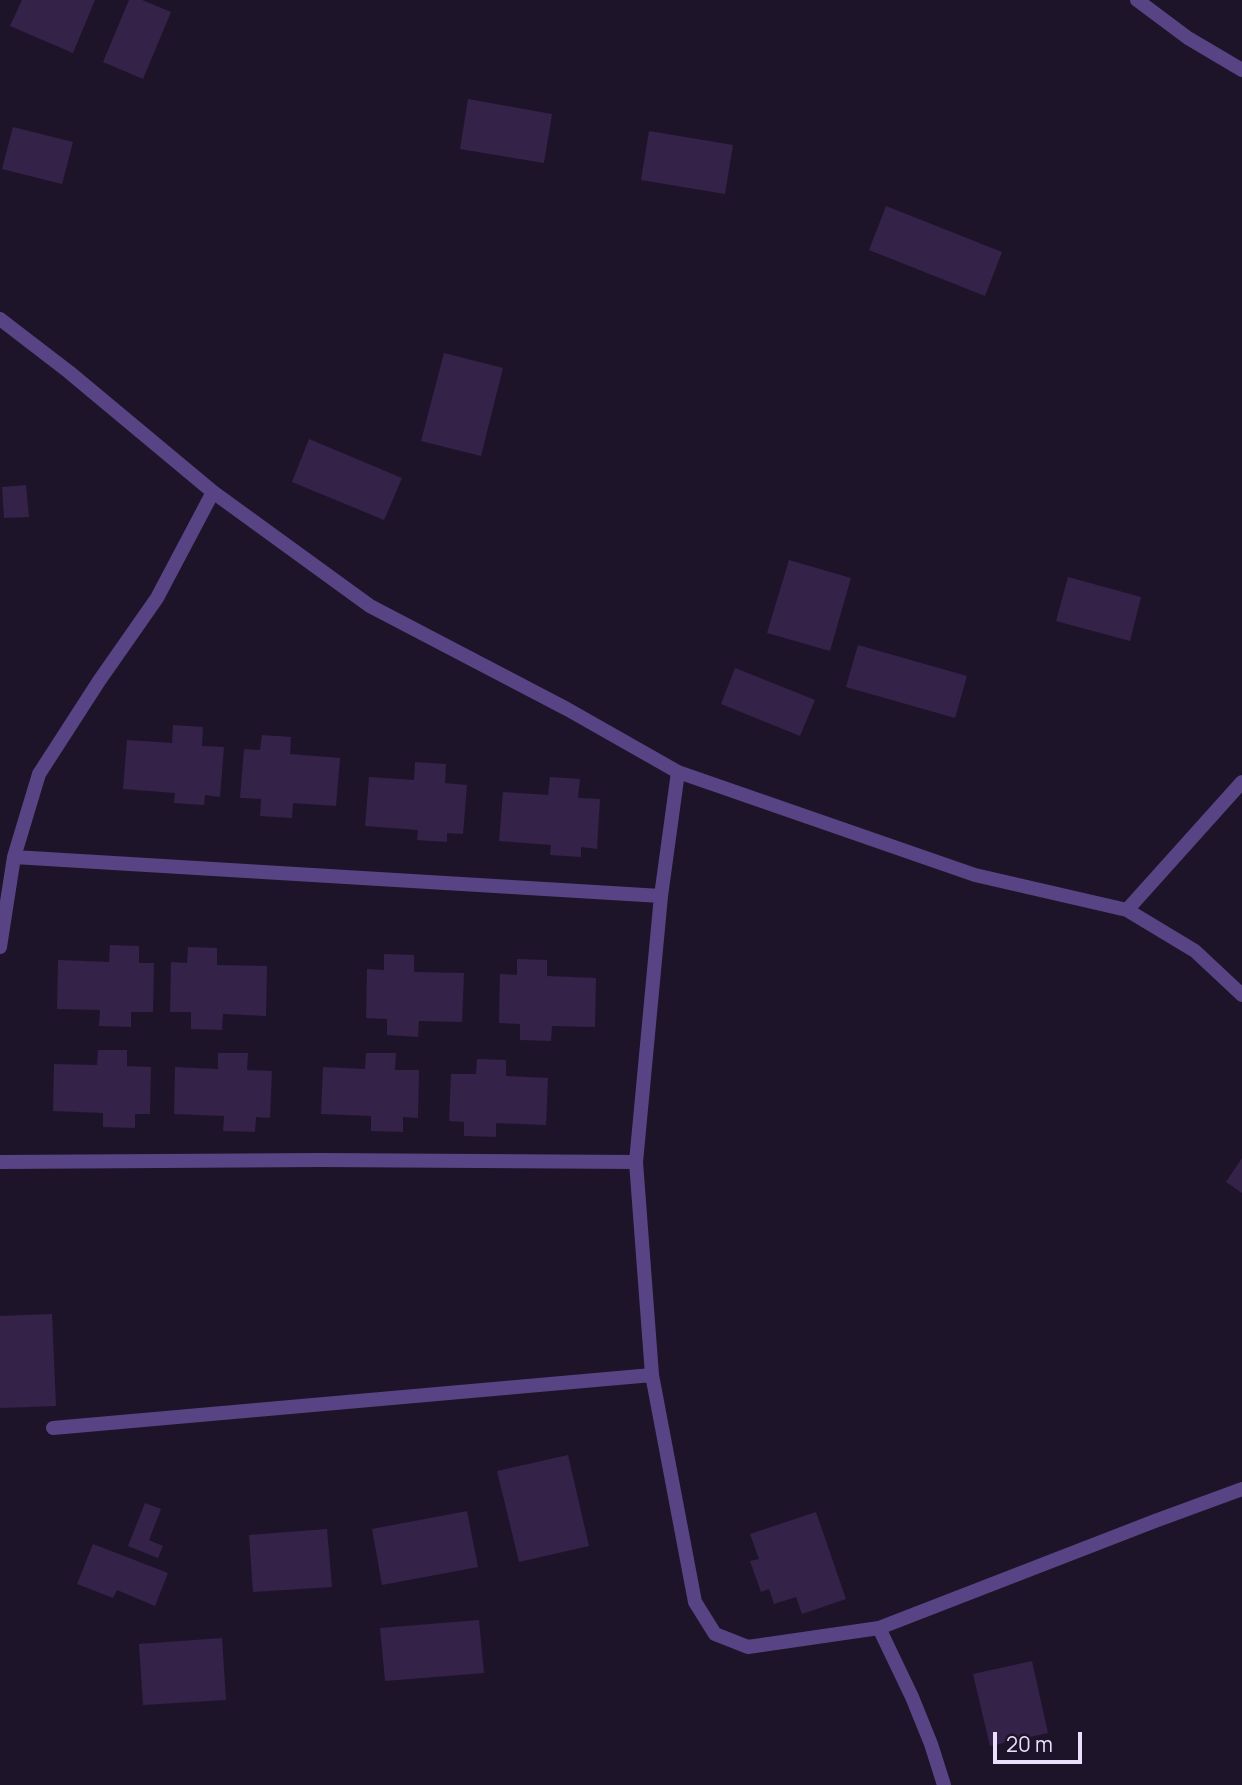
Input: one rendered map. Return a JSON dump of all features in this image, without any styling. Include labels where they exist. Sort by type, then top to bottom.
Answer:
[{"type":"street","points":[[1137,0],[1188,38],[1242,70]]},
{"type":"street","points":[[0,319],[69,372],[213,492],[370,606],[567,709],[678,772],[975,875],[1127,910],[1195,951],[1242,995]]},
{"type":"street","points":[[0,947],[14,857],[39,774],[157,598],[213,492]]},
{"type":"street","points":[[678,772],[661,896],[636,1162],[652,1375],[695,1602],[715,1634],[748,1647],[879,1628],[1242,1489]]},
{"type":"street","points":[[1127,910],[1242,782]]},
{"type":"street","points":[[14,857],[661,896]]},
{"type":"street","points":[[0,1162],[636,1162]]},
{"type":"street","points":[[53,1429],[652,1375]]},
{"type":"street","points":[[879,1628],[912,1697],[944,1785]]},
{"type":"building","points":[[22,0],[95,0],[73,53],[10,26]]},
{"type":"building","points":[[129,0],[142,0],[171,12],[143,79],[103,62]]},
{"type":"building","points":[[468,99],[552,114],[544,163],[460,149]]},
{"type":"building","points":[[13,127],[73,142],[62,184],[2,169]]},
{"type":"building","points":[[649,131],[733,145],[725,194],[641,180]]},
{"type":"building","points":[[886,206],[1002,252],[985,296],[869,250]]},
{"type":"building","points":[[444,353],[503,368],[481,456],[421,441]]},
{"type":"building","points":[[309,439],[402,478],[384,520],[292,482]]},
{"type":"building","points":[[26,485],[29,517],[4,518],[2,487]]},
{"type":"building","points":[[789,560],[851,578],[830,651],[767,633]]},
{"type":"building","points":[[1068,577],[1141,597],[1130,641],[1056,621]]},
{"type":"building","points":[[858,645],[967,676],[955,718],[846,687]]},
{"type":"building","points":[[735,668],[815,700],[800,736],[721,704]]},
{"type":"building","points":[[173,725],[203,727],[202,746],[224,747],[220,797],[205,795],[204,805],[174,803],[175,793],[123,789],[127,740],[172,743]]},
{"type":"building","points":[[262,735],[291,737],[290,754],[340,758],[336,806],[293,803],[292,818],[260,816],[261,799],[240,798],[244,749],[260,750]]},
{"type":"building","points":[[415,762],[446,764],[445,783],[467,785],[463,834],[447,833],[447,842],[417,840],[418,830],[365,826],[369,777],[414,780]]},
{"type":"building","points":[[550,777],[580,779],[578,798],[600,799],[597,849],[581,847],[581,857],[550,855],[551,845],[499,841],[503,792],[548,795]]},
{"type":"building","points":[[110,945],[139,946],[139,963],[154,963],[153,1012],[131,1012],[131,1027],[99,1026],[100,1010],[57,1009],[58,960],[109,962]]},
{"type":"building","points":[[188,947],[217,948],[217,965],[267,966],[266,1016],[223,1014],[222,1030],[191,1029],[191,1012],[170,1012],[171,962],[187,963]]},
{"type":"building","points":[[384,954],[414,955],[414,972],[464,973],[462,1022],[419,1021],[418,1037],[387,1035],[387,1019],[366,1018],[367,969],[384,970]]},
{"type":"building","points":[[517,959],[547,960],[547,976],[596,978],[595,1027],[552,1026],[551,1041],[520,1040],[520,1024],[499,1023],[500,974],[517,975]]},
{"type":"building","points":[[98,1050],[127,1050],[127,1066],[151,1067],[150,1114],[135,1114],[135,1128],[103,1127],[103,1113],[53,1111],[54,1064],[97,1065]]},
{"type":"building","points":[[218,1053],[248,1053],[247,1070],[272,1071],[270,1118],[256,1117],[255,1132],[223,1131],[224,1116],[174,1114],[175,1067],[218,1069]]},
{"type":"building","points":[[366,1053],[396,1053],[395,1070],[419,1070],[418,1118],[403,1117],[403,1132],[371,1131],[371,1116],[321,1114],[323,1067],[365,1069]]},
{"type":"building","points":[[477,1059],[506,1060],[506,1076],[548,1078],[546,1125],[496,1123],[496,1137],[464,1136],[464,1122],[449,1121],[451,1074],[476,1074]]},
{"type":"building","points":[[1242,1158],[1242,1193],[1226,1182]]},
{"type":"building","points":[[52,1314],[56,1406],[0,1408],[0,1316]]},
{"type":"building","points":[[568,1455],[589,1546],[519,1562],[497,1471]]},
{"type":"building","points":[[145,1503],[161,1509],[149,1540],[163,1546],[158,1558],[128,1546]]},
{"type":"building","points":[[467,1511],[478,1567],[382,1585],[372,1529]]},
{"type":"building","points":[[816,1512],[846,1599],[802,1614],[796,1597],[774,1604],[769,1589],[761,1592],[750,1561],[759,1559],[750,1534]]},
{"type":"building","points":[[327,1529],[332,1587],[253,1592],[249,1535]]},
{"type":"building","points":[[93,1544],[168,1573],[155,1606],[117,1590],[113,1598],[77,1584]]},
{"type":"building","points":[[479,1620],[484,1673],[385,1681],[380,1628]]},
{"type":"building","points":[[222,1638],[226,1700],[143,1705],[139,1644]]},
{"type":"building","points":[[1032,1661],[1048,1733],[990,1746],[973,1674]]}]
